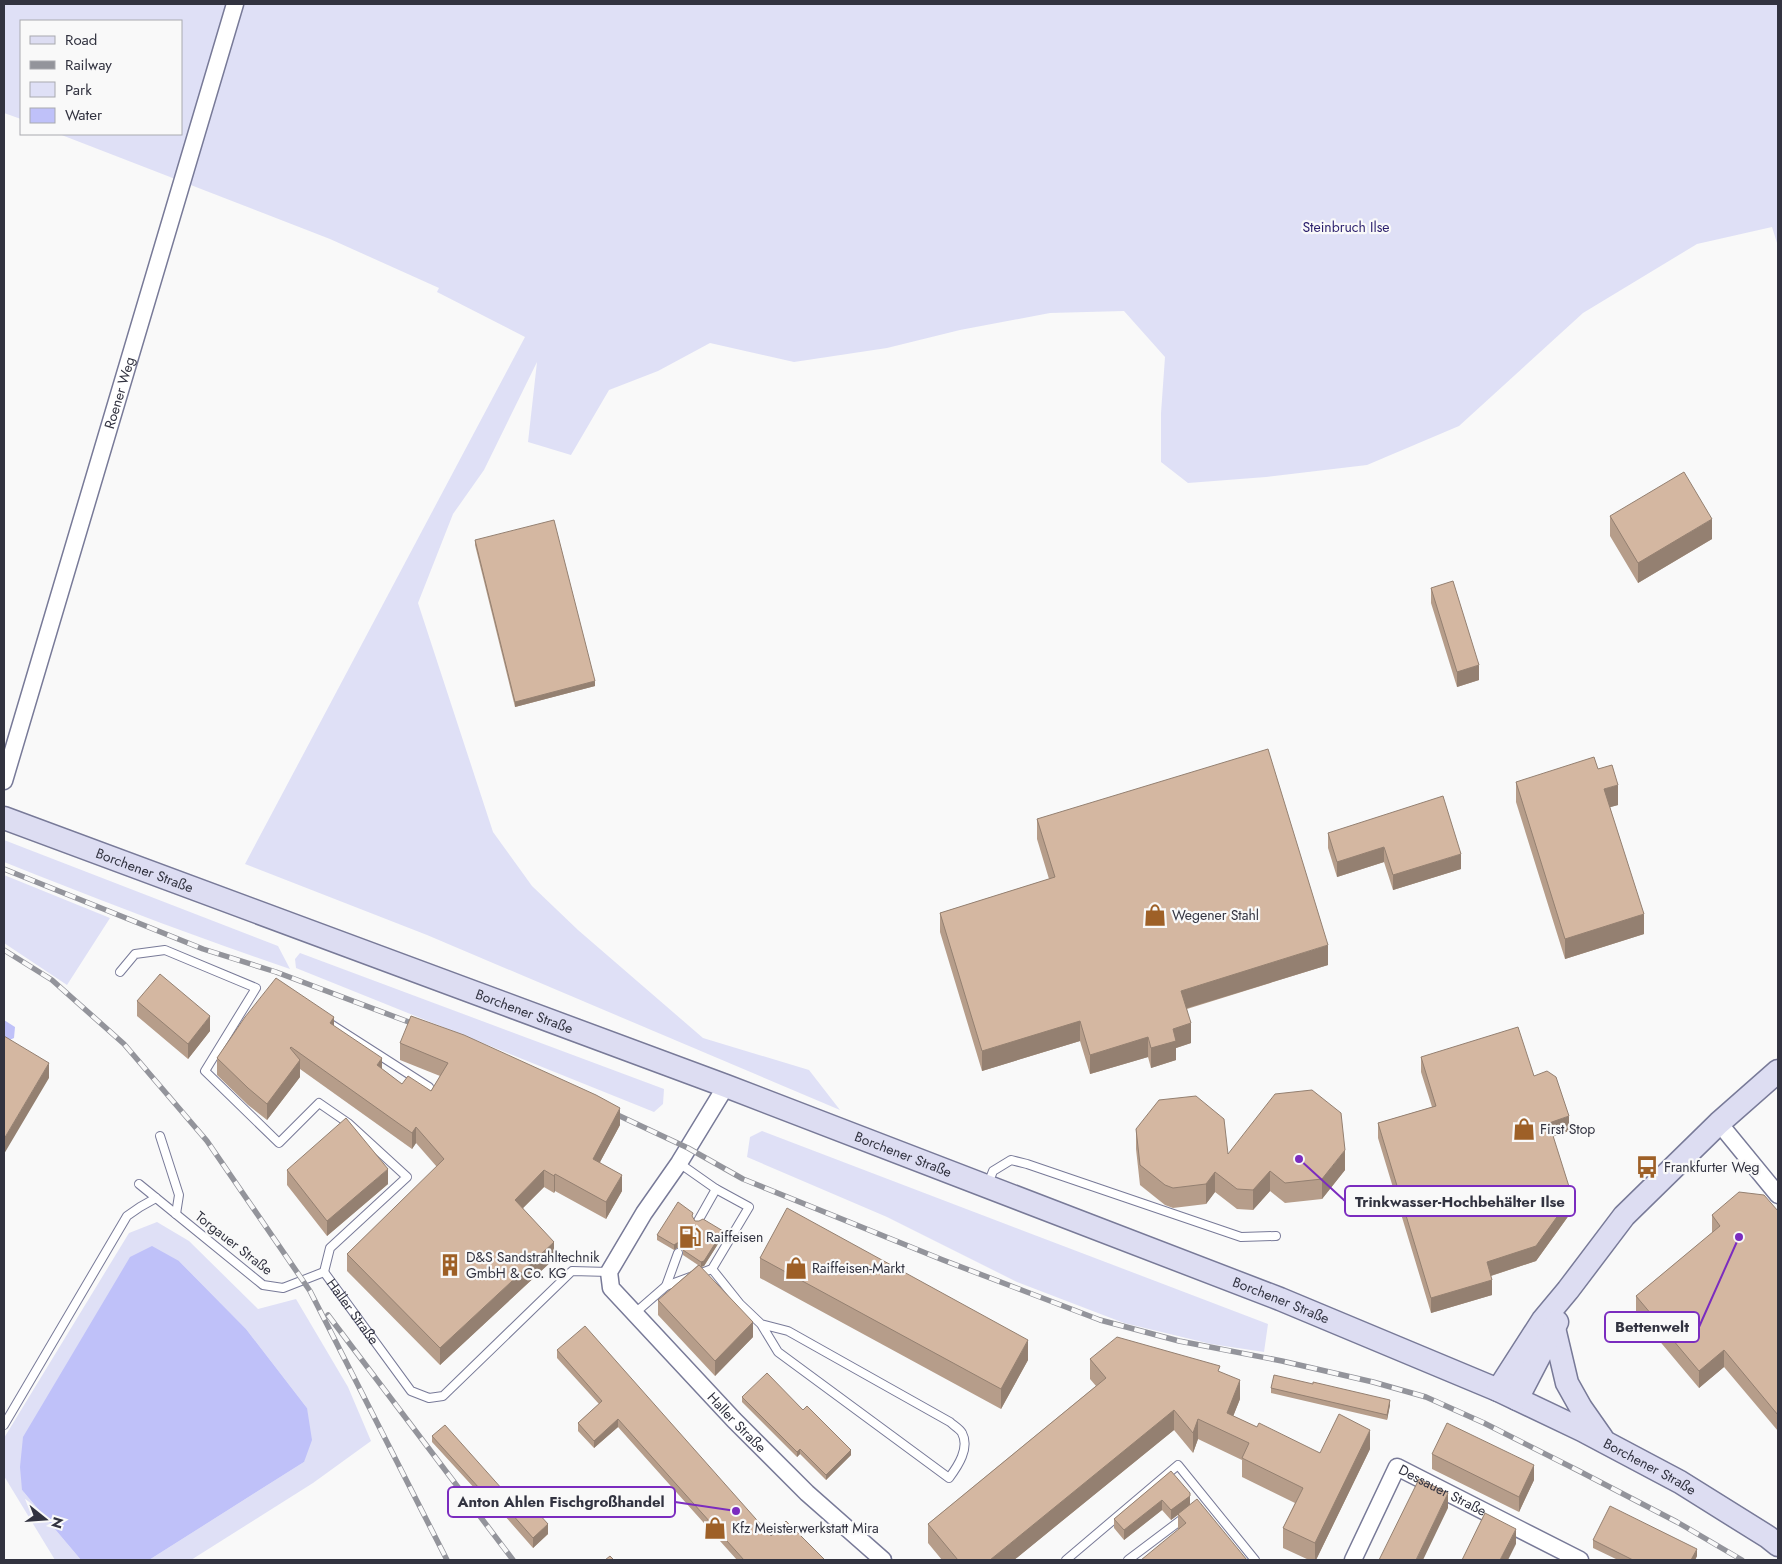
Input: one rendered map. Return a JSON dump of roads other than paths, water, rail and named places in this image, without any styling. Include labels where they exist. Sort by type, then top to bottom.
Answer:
[{"type":"main road","name":"Borchener Straße","points":[[4,818],[726,1086],[986,1188],[1280,1299],[1507,1395],[1604,1441],[1680,1482],[1768,1537],[1778,1546]]},
{"type":"main road","points":[[1507,1395],[1543,1320],[1624,1216],[1719,1124],[1778,1071]]},
{"type":"main road","points":[[1507,1395],[1554,1328],[1568,1290]]},
{"type":"main road","points":[[1554,1328],[1567,1384],[1604,1441]]},
{"type":"street","name":"Roener Weg","points":[[4,781],[235,4]]},
{"type":"street","points":[[609,1272],[644,1213],[679,1163],[726,1086]]},
{"type":"street","points":[[1719,1124],[1778,1195]]},
{"type":"street","name":"Haller Straße","points":[[609,1272],[611,1288],[734,1420],[807,1493],[883,1560]]},
{"type":"street","name":"Dessauer Straße","points":[[1353,1560],[1397,1467],[1580,1560]]},
{"type":"lane","points":[[120,972],[135,954],[165,950],[260,988],[205,1072],[279,1143],[319,1103],[348,1123],[407,1177],[330,1248],[324,1272]]},
{"type":"lane","points":[[320,1016],[429,1087]]},
{"type":"lane","points":[[160,1136],[179,1195],[176,1214]]},
{"type":"lane","points":[[986,1188],[993,1171],[1011,1160],[1241,1237],[1276,1236]]},
{"type":"lane","points":[[635,1313],[666,1286],[712,1269],[749,1207],[716,1189],[679,1163]]},
{"type":"lane","name":"Torgauer Straße","points":[[138,1184],[264,1285],[283,1288],[324,1272]]},
{"type":"lane","points":[[698,1221],[716,1189]]},
{"type":"lane","points":[[4,1425],[126,1216],[156,1198]]},
{"type":"lane","points":[[666,1286],[678,1253]]},
{"type":"lane","points":[[712,1269],[740,1304],[760,1324],[778,1352],[949,1478],[959,1466],[964,1447],[962,1433],[950,1422],[788,1331],[760,1324]]},
{"type":"lane","name":"Haller Straße","points":[[324,1272],[411,1391],[429,1398],[443,1396],[572,1271],[609,1272]]},
{"type":"lane","points":[[1066,1560],[1178,1465],[1255,1560]]},
{"type":"lane","points":[[1198,1506],[1206,1500]]},
{"type":"lane","points":[[1128,1560],[1190,1512]]},
{"type":"water","points":[[4,1020],[15,1027],[14,1038],[5,1042],[4,1041]]},
{"type":"water","points":[[152,1246],[179,1261],[246,1329],[307,1408],[312,1440],[304,1462],[149,1560],[81,1560],[22,1490],[20,1467],[23,1437],[130,1257]]},
{"type":"railway","points":[[4,869],[203,949],[276,972],[422,1027]]},
{"type":"railway","points":[[4,950],[52,980],[124,1044],[207,1141],[310,1291],[447,1560]]},
{"type":"railway","points":[[607,1110],[688,1148],[743,1179],[943,1260],[1100,1320],[1179,1341],[1282,1361],[1373,1382],[1426,1397],[1484,1423],[1579,1471],[1677,1522],[1742,1560]]},
{"type":"railway","points":[[328,1315],[513,1560]]},
{"type":"place","name":"Wegener Stahl","points":[[1155,915]]},
{"type":"place","name":"First Stop","points":[[1524,1129]]},
{"type":"place","name":"Trinkwasser-Hochbehälter Ilse","points":[[1299,1159]]},
{"type":"place","name":"Frankfurter Weg","points":[[1647,1167]]},
{"type":"place","name":"Raiffeisen","points":[[690,1237]]},
{"type":"place","name":"Bettenwelt","points":[[1739,1237]]},
{"type":"place","name":"D&S Sandstrahltechnik GmbH & Co. KG","points":[[450,1265]]},
{"type":"place","name":"Raiffeisen-Markt","points":[[796,1268]]},
{"type":"place","name":"Anton Ahlen Fischgroßhandel","points":[[736,1511]]},
{"type":"place","name":"Kfz Meisterwerkstatt Mira","points":[[715,1528]]},
{"type":"park label","name":"Steinbruch Ilse","points":[[1346,227]]}]
